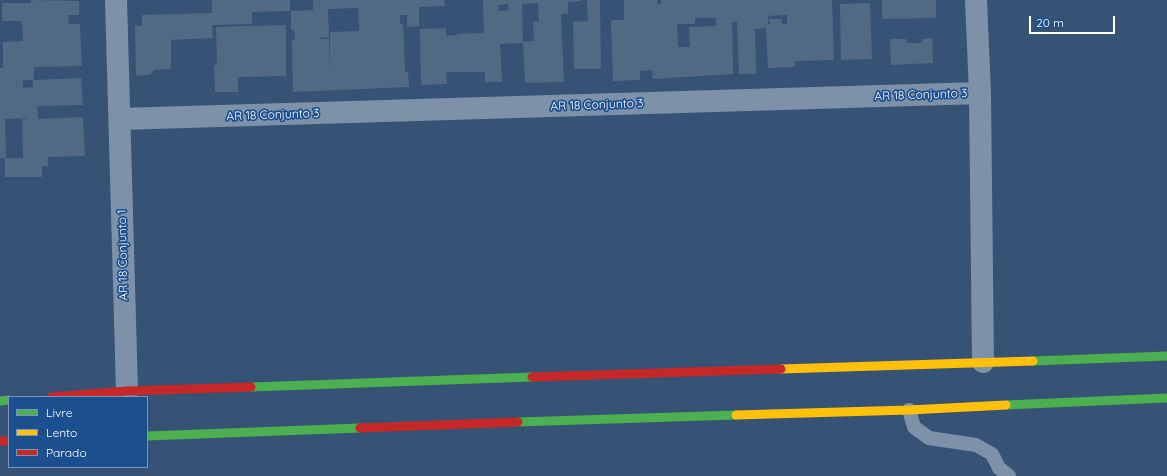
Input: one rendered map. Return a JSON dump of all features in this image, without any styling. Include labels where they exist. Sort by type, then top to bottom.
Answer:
[{"type":"street","name":"AR 18 Conjunto 1","points":[[116,0],[127,391]]},
{"type":"street","name":"AR 18 Conjunto 3","points":[[120,119],[980,93],[976,0]]},
{"type":"street","points":[[980,93],[983,362]]},
{"type":"street","points":[[64,396],[127,391],[1167,356]]},
{"type":"street","points":[[148,436],[605,419],[909,410],[1167,398]]},
{"type":"lane","points":[[909,410],[914,427],[929,438],[976,445],[992,454],[999,468],[1009,476]]},
{"type":"building","points":[[31,0],[79,1],[79,15],[68,15],[69,24],[80,24],[82,66],[34,67],[34,80],[81,78],[83,105],[37,106],[38,119],[83,117],[85,156],[48,157],[48,166],[42,166],[42,177],[5,177],[5,158],[0,158],[0,68],[3,68],[3,42],[23,41],[22,21],[2,21],[2,3],[31,3]],"holes":[[[23,80],[33,80],[33,87],[23,88]],[[27,118],[22,119],[23,158],[6,158],[5,119]]]},
{"type":"building","points":[[212,0],[290,0],[290,11],[252,12],[252,24],[212,25],[213,38],[171,40],[171,69],[154,70],[150,75],[136,76],[135,26],[142,26],[142,15],[212,13]]},
{"type":"building","points":[[313,0],[444,0],[445,6],[419,7],[419,26],[407,27],[407,15],[400,15],[400,24],[403,23],[405,72],[408,72],[409,87],[293,92],[292,40],[295,40],[294,30],[291,30],[291,11],[313,10]],"holes":[[[358,8],[359,31],[330,32],[330,75],[329,39],[320,39],[329,37],[328,9]]]},
{"type":"building","points":[[483,0],[581,0],[568,2],[568,14],[561,14],[564,82],[525,83],[523,43],[500,44],[502,82],[485,82],[485,72],[446,72],[447,84],[421,85],[420,29],[446,28],[446,36],[484,33]],"holes":[[[538,3],[539,22],[533,22],[534,41],[523,42],[522,4]],[[508,4],[509,10],[498,11],[498,5]]]},
{"type":"building","points":[[587,0],[600,0],[601,69],[574,69],[573,22],[588,21]]},
{"type":"building","points":[[624,0],[657,0],[657,4],[661,4],[661,0],[832,0],[834,60],[795,61],[795,67],[768,68],[766,28],[755,29],[756,74],[739,74],[737,22],[732,22],[733,74],[653,79],[652,70],[640,71],[640,80],[613,81],[611,20],[624,20]],"holes":[[[787,15],[787,24],[782,24],[782,19],[769,19],[770,24],[768,24],[768,16]],[[695,18],[716,18],[716,26],[689,27],[690,47],[678,47],[677,24],[695,24]]]},
{"type":"building","points":[[882,0],[936,0],[936,18],[882,19]]},
{"type":"building","points":[[870,3],[872,59],[841,60],[840,4]]},
{"type":"building","points":[[286,25],[286,76],[238,77],[238,92],[215,92],[214,65],[217,65],[216,27]]},
{"type":"building","points":[[932,38],[933,63],[891,65],[890,39],[906,39],[906,43],[922,43],[922,39]]},
{"type":"traffic: fast","points":[[1033,361],[1167,356]]},
{"type":"traffic: fast","points":[[251,387],[532,377]]},
{"type":"traffic: fast","points":[[1006,405],[1167,398]]},
{"type":"traffic: fast","points":[[0,401],[8,400]]},
{"type":"traffic: fast","points":[[518,422],[736,415]]},
{"type":"traffic: fast","points":[[148,436],[360,428]]},
{"type":"traffic: slow","points":[[781,369],[1033,361]]},
{"type":"traffic: slow","points":[[736,415],[909,410],[1006,405]]},
{"type":"traffic: jam","points":[[532,377],[781,369]]},
{"type":"traffic: jam","points":[[64,396],[127,391],[251,387]]},
{"type":"traffic: jam","points":[[360,428],[518,422]]},
{"type":"traffic: jam","points":[[0,441],[8,441]]}]
